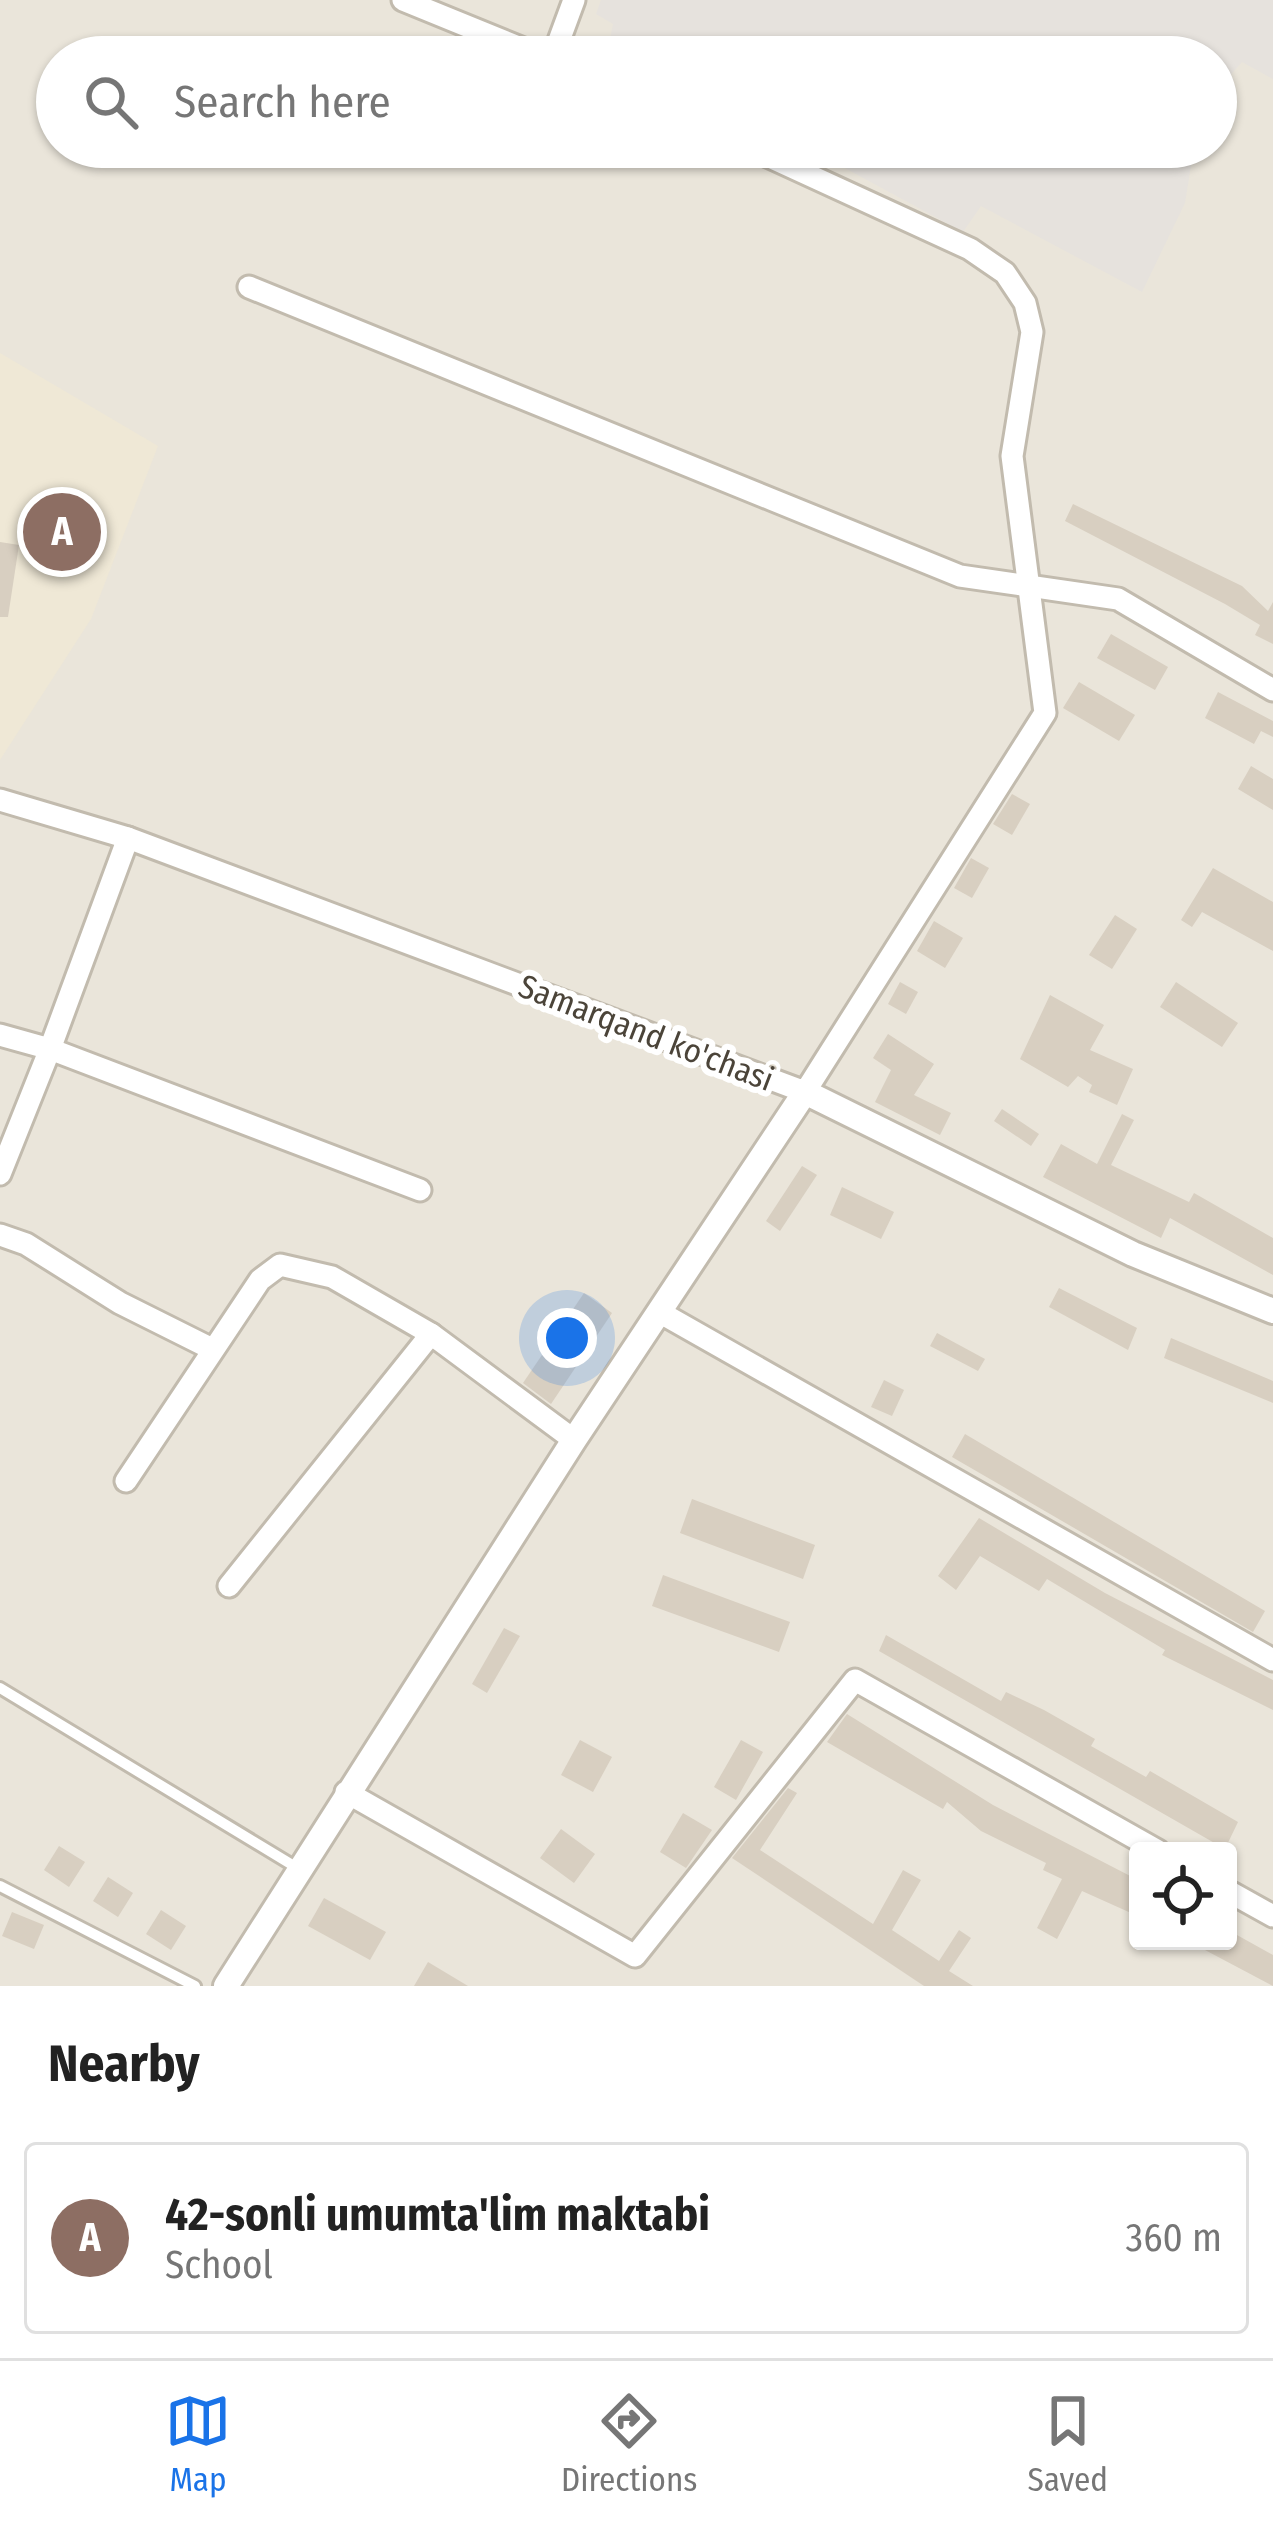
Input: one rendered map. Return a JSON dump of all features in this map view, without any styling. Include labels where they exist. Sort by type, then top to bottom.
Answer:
[{"type":"street","points":[[403,0],[491,36]]},
{"type":"street","points":[[561,36],[574,0]]},
{"type":"street","points":[[226,1986],[346,1792],[805,1092],[1045,713],[1024,585],[1012,456],[1032,332],[1025,303],[1005,273],[970,249],[794,168]]},
{"type":"street","points":[[249,287],[960,576],[1118,599],[1273,690]]},
{"type":"street","name":"Samarqand ko'chasi","points":[[0,800],[128,838],[805,1092],[1133,1254],[1273,1311]]},
{"type":"street","points":[[0,1174],[128,838]]},
{"type":"street","points":[[0,1035],[50,1048],[420,1190]]},
{"type":"street","points":[[0,1235],[26,1244],[120,1303],[212,1349]]},
{"type":"street","points":[[126,1481],[260,1280],[280,1265],[332,1277],[431,1334],[574,1439]]},
{"type":"street","points":[[661,1313],[1273,1660]]},
{"type":"street","points":[[229,1586],[431,1334]]},
{"type":"street","points":[[346,1792],[635,1956],[855,1680],[1142,1842]]},
{"type":"street","points":[[1237,1896],[1273,1916]]},
{"type":"lane","points":[[0,1688],[299,1869]]},
{"type":"lane","points":[[0,1886],[195,1986]]},
{"type":"shaded area","points":[[0,0],[1273,0],[1273,1986],[0,1986]]},
{"type":"shaded area","points":[[601,0],[1273,0],[1273,79],[1242,62],[1237,68],[1237,36],[611,36],[613,24],[596,14]]},
{"type":"shaded area","points":[[845,168],[1191,168],[1185,203],[1142,292],[981,206],[963,232]]},
{"type":"shaded area","points":[[0,353],[158,446],[91,619],[0,760]]},
{"type":"building","points":[[1073,504],[1242,586],[1268,611],[1273,602],[1273,644],[1255,635],[1260,625],[1225,604],[1065,521]]},
{"type":"building","points":[[0,542],[19,545],[8,617],[0,617]]},
{"type":"building","points":[[1111,634],[1168,667],[1155,690],[1097,658]]},
{"type":"building","points":[[1079,682],[1135,715],[1119,741],[1063,708]]},
{"type":"building","points":[[1218,692],[1273,721],[1273,737],[1261,731],[1254,744],[1205,718]]},
{"type":"building","points":[[1251,766],[1273,779],[1273,810],[1238,789]]},
{"type":"building","points":[[1012,794],[1030,804],[1012,835],[993,824]]},
{"type":"building","points":[[971,858],[989,868],[972,898],[954,888]]},
{"type":"building","points":[[1213,868],[1273,902],[1273,951],[1202,912],[1192,927],[1181,920]]},
{"type":"building","points":[[1115,915],[1137,929],[1112,969],[1089,955]]},
{"type":"building","points":[[934,921],[963,938],[945,968],[917,951]]},
{"type":"building","points":[[900,982],[918,992],[906,1014],[888,1004]]},
{"type":"building","points":[[1176,982],[1238,1023],[1222,1047],[1160,1007]]},
{"type":"building","points":[[1050,995],[1104,1025],[1090,1050],[1133,1069],[1117,1105],[1089,1092],[1092,1085],[1078,1076],[1068,1087],[1020,1059]]},
{"type":"building","points":[[888,1034],[934,1064],[914,1095],[951,1113],[940,1135],[875,1102],[891,1070],[873,1058]]},
{"type":"building","points":[[1002,1109],[1039,1134],[1031,1146],[994,1121]]},
{"type":"building","points":[[1122,1114],[1134,1120],[1111,1165],[1189,1202],[1194,1193],[1273,1238],[1273,1275],[1170,1218],[1161,1238],[1043,1177],[1061,1144],[1097,1164]]},
{"type":"building","points":[[802,1166],[817,1175],[780,1231],[766,1221]]},
{"type":"building","points":[[842,1187],[894,1212],[881,1239],[830,1215]]},
{"type":"building","points":[[1059,1288],[1137,1328],[1128,1350],[1049,1307]]},
{"type":"building","points":[[584,1293],[612,1313],[551,1404],[523,1383]]},
{"type":"building","points":[[937,1333],[985,1359],[978,1371],[930,1346]]},
{"type":"building","points":[[1171,1338],[1273,1381],[1273,1403],[1164,1358]]},
{"type":"building","points":[[884,1380],[904,1390],[892,1416],[871,1407]]},
{"type":"building","points":[[965,1434],[1265,1611],[1253,1632],[952,1457]]},
{"type":"building","points":[[692,1499],[815,1545],[803,1579],[680,1533]]},
{"type":"building","points":[[979,1518],[1105,1593],[1273,1680],[1273,1710],[1162,1655],[1165,1650],[1047,1579],[1039,1591],[980,1556],[956,1590],[938,1576]]},
{"type":"building","points":[[663,1575],[790,1622],[779,1652],[652,1606]]},
{"type":"building","points":[[504,1628],[520,1636],[487,1693],[472,1684]]},
{"type":"building","points":[[886,1635],[1001,1701],[1006,1692],[1044,1710],[1095,1739],[1091,1746],[1146,1777],[1150,1771],[1238,1822],[1228,1842],[1213,1842],[879,1651]]},
{"type":"building","points":[[847,1714],[993,1805],[1129,1875],[1129,1912],[1082,1891],[1057,1939],[1037,1928],[1062,1879],[1043,1870],[1046,1863],[981,1831],[947,1802],[943,1809],[827,1742]]},
{"type":"building","points":[[580,1740],[612,1757],[593,1792],[561,1775]]},
{"type":"building","points":[[741,1740],[763,1752],[736,1800],[714,1787]]},
{"type":"building","points":[[788,1788],[797,1793],[760,1850],[873,1924],[903,1870],[921,1880],[892,1930],[939,1961],[959,1930],[971,1938],[949,1971],[973,1986],[924,1986],[732,1858]]},
{"type":"building","points":[[683,1813],[712,1830],[686,1868],[660,1852]]},
{"type":"building","points":[[561,1829],[595,1854],[574,1883],[540,1858]]},
{"type":"building","points":[[59,1846],[85,1862],[69,1887],[44,1870]]},
{"type":"building","points":[[108,1877],[133,1893],[118,1917],[93,1901]]},
{"type":"building","points":[[324,1898],[386,1932],[370,1960],[308,1926]]},
{"type":"building","points":[[161,1910],[186,1926],[171,1950],[146,1934]]},
{"type":"building","points":[[12,1912],[44,1925],[34,1949],[2,1936]]},
{"type":"building","points":[[1237,1935],[1273,1955],[1273,1986],[1205,1950],[1237,1950]]},
{"type":"building","points":[[428,1962],[468,1986],[414,1986]]},
{"type":"place","name":"42-sonli umumta'lim maktabi","points":[[62,532]]}]
